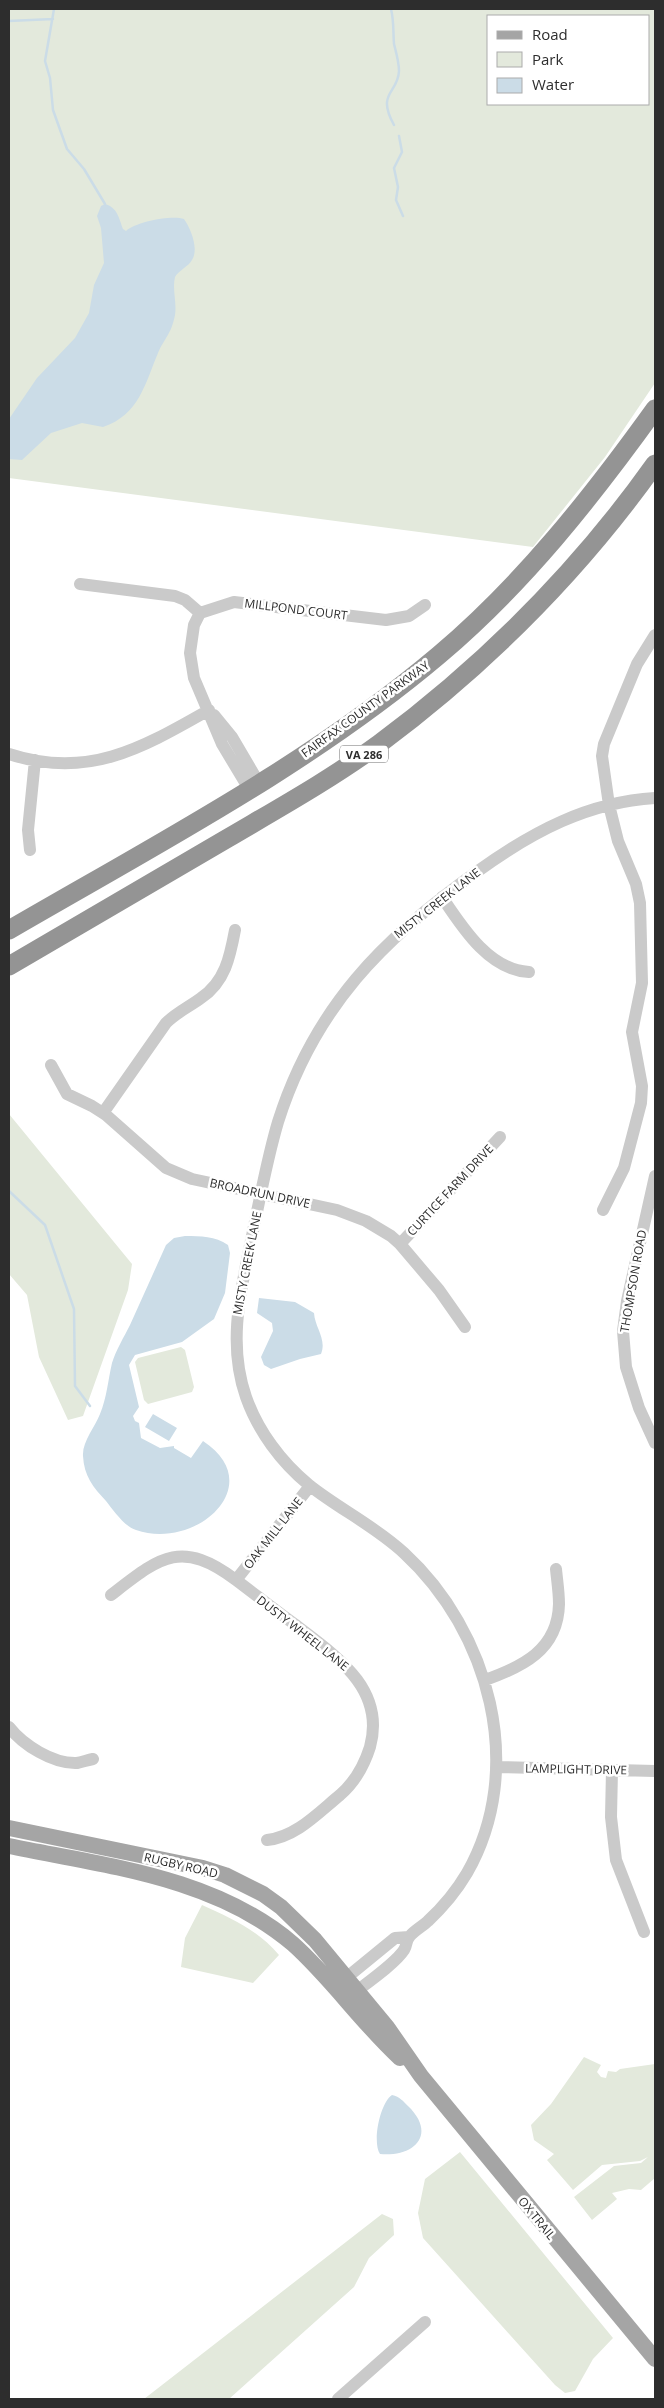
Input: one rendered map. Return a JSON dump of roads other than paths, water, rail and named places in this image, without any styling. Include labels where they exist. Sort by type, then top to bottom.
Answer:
[{"type":"highway","name":"FAIRFAX COUNTY PARKWAY","points":[[9,930],[254,786],[328,738],[406,681],[485,614],[573,519],[655,409]]},
{"type":"highway","name":"VA 286","points":[[9,966],[314,788],[378,744],[431,704],[481,660],[555,587],[623,508],[655,464]]},
{"type":"main road","name":"RUGBY ROAD","points":[[9,1828],[203,1868],[225,1875],[263,1894],[281,1907],[315,1940],[341,1982]]},
{"type":"main road","name":"RUGBY ROAD","points":[[9,1846],[176,1882],[221,1898],[261,1921],[341,1982]]},
{"type":"main road","name":"OX TRAIL","points":[[341,1982],[352,1994],[386,2045],[420,2076],[655,2359]]},
{"type":"street","points":[[80,584],[175,596],[185,600],[200,613],[192,637],[191,666],[198,690],[209,710],[232,737],[254,786]]},
{"type":"street","name":"MILLPOND COURT","points":[[200,613],[234,602],[386,620],[409,616],[425,606]]},
{"type":"street","points":[[603,1210],[624,1168],[642,1095],[632,1032],[642,983],[640,903],[636,884],[618,841],[609,804],[602,756],[604,744],[637,664],[655,635]]},
{"type":"street","points":[[9,754],[35,760],[69,763],[116,756],[154,741],[209,710]]},
{"type":"street","points":[[30,850],[28,830],[35,760]]},
{"type":"street","name":"MISTY CREEK LANE","points":[[352,1994],[403,1952],[409,1937],[436,1913],[468,1872],[486,1828],[496,1767],[492,1720],[485,1680],[468,1638],[452,1609],[420,1568],[382,1534],[310,1486],[277,1453],[258,1425],[244,1392],[237,1358],[236,1322],[238,1303],[279,1118],[297,1072],[344,992],[379,950],[396,934],[442,897],[508,849],[533,834],[560,821],[609,804],[655,798]]},
{"type":"street","points":[[442,897],[472,938],[500,963],[512,969],[528,972]]},
{"type":"street","points":[[102,1113],[166,1023],[179,1011],[206,995],[218,982],[227,967],[235,930]]},
{"type":"street","name":"BROADRUN DRIVE","points":[[51,1065],[67,1094],[102,1113],[166,1168],[192,1179],[338,1210],[366,1221],[400,1244],[439,1290],[464,1327]]},
{"type":"street","name":"CURTICE FARM DRIVE","points":[[400,1244],[500,1137]]},
{"type":"street","name":"THOMPSON ROAD","points":[[655,1176],[627,1302],[623,1340],[626,1367],[633,1391],[655,1443]]},
{"type":"street","name":"OAK MILL LANE","points":[[236,1580],[310,1486]]},
{"type":"street","name":"DUSTY WHEEL LANE","points":[[111,1595],[152,1564],[175,1557],[191,1557],[208,1561],[236,1580],[346,1664],[364,1691],[371,1714],[370,1744],[363,1765],[352,1783],[295,1832],[278,1839],[267,1840]]},
{"type":"street","points":[[485,1680],[520,1667],[532,1659],[546,1642],[558,1612],[556,1569]]},
{"type":"street","points":[[9,1727],[43,1754],[77,1763],[93,1759]]},
{"type":"street","name":"LAMPLIGHT DRIVE","points":[[496,1767],[655,1771]]},
{"type":"street","points":[[612,1770],[611,1817],[616,1860],[644,1932]]},
{"type":"street","name":"MISTY CREEK LANE","points":[[341,1982],[395,1938],[409,1937]]},
{"type":"street","points":[[338,2399],[425,2322]]},
{"type":"water","points":[[105,204],[115,210],[123,229],[126,231],[145,222],[163,219],[184,219],[187,223],[195,250],[190,262],[175,277],[175,315],[172,327],[158,353],[139,397],[125,415],[103,427],[82,423],[51,433],[22,460],[9,459],[9,419],[37,378],[75,338],[89,313],[94,285],[104,263],[101,228],[97,216],[101,206]]},
{"type":"water","points":[[185,1236],[213,1238],[228,1245],[230,1253],[225,1293],[214,1319],[182,1342],[135,1355],[129,1365],[139,1407],[133,1416],[135,1421],[139,1423],[141,1438],[160,1448],[174,1446],[174,1448],[191,1458],[203,1441],[222,1458],[229,1476],[227,1494],[217,1510],[201,1523],[181,1531],[159,1534],[136,1530],[120,1518],[90,1481],[85,1470],[83,1451],[102,1408],[112,1363],[118,1348],[166,1245],[174,1238]]},
{"type":"water","points":[[259,1298],[295,1302],[314,1313],[323,1343],[321,1354],[271,1369],[264,1365],[261,1357],[273,1331],[272,1323],[257,1313]]},
{"type":"water","points":[[153,1414],[177,1428],[169,1441],[145,1427]]},
{"type":"water","points":[[392,2095],[403,2101],[417,2116],[421,2126],[421,2134],[418,2142],[412,2148],[403,2152],[380,2154],[377,2141],[378,2123],[384,2106]]},
{"type":"waterway","points":[[54,9],[45,61],[50,78],[53,110],[67,149],[84,169],[105,204]]},
{"type":"waterway","points":[[391,9],[394,44],[399,71],[398,79],[387,99],[387,106],[394,125]]},
{"type":"waterway","points":[[9,21],[53,19]]},
{"type":"waterway","points":[[399,136],[402,152],[394,168],[398,187],[396,200],[403,216]]},
{"type":"waterway","points":[[9,1191],[45,1225],[74,1309],[75,1386],[90,1406]]}]
